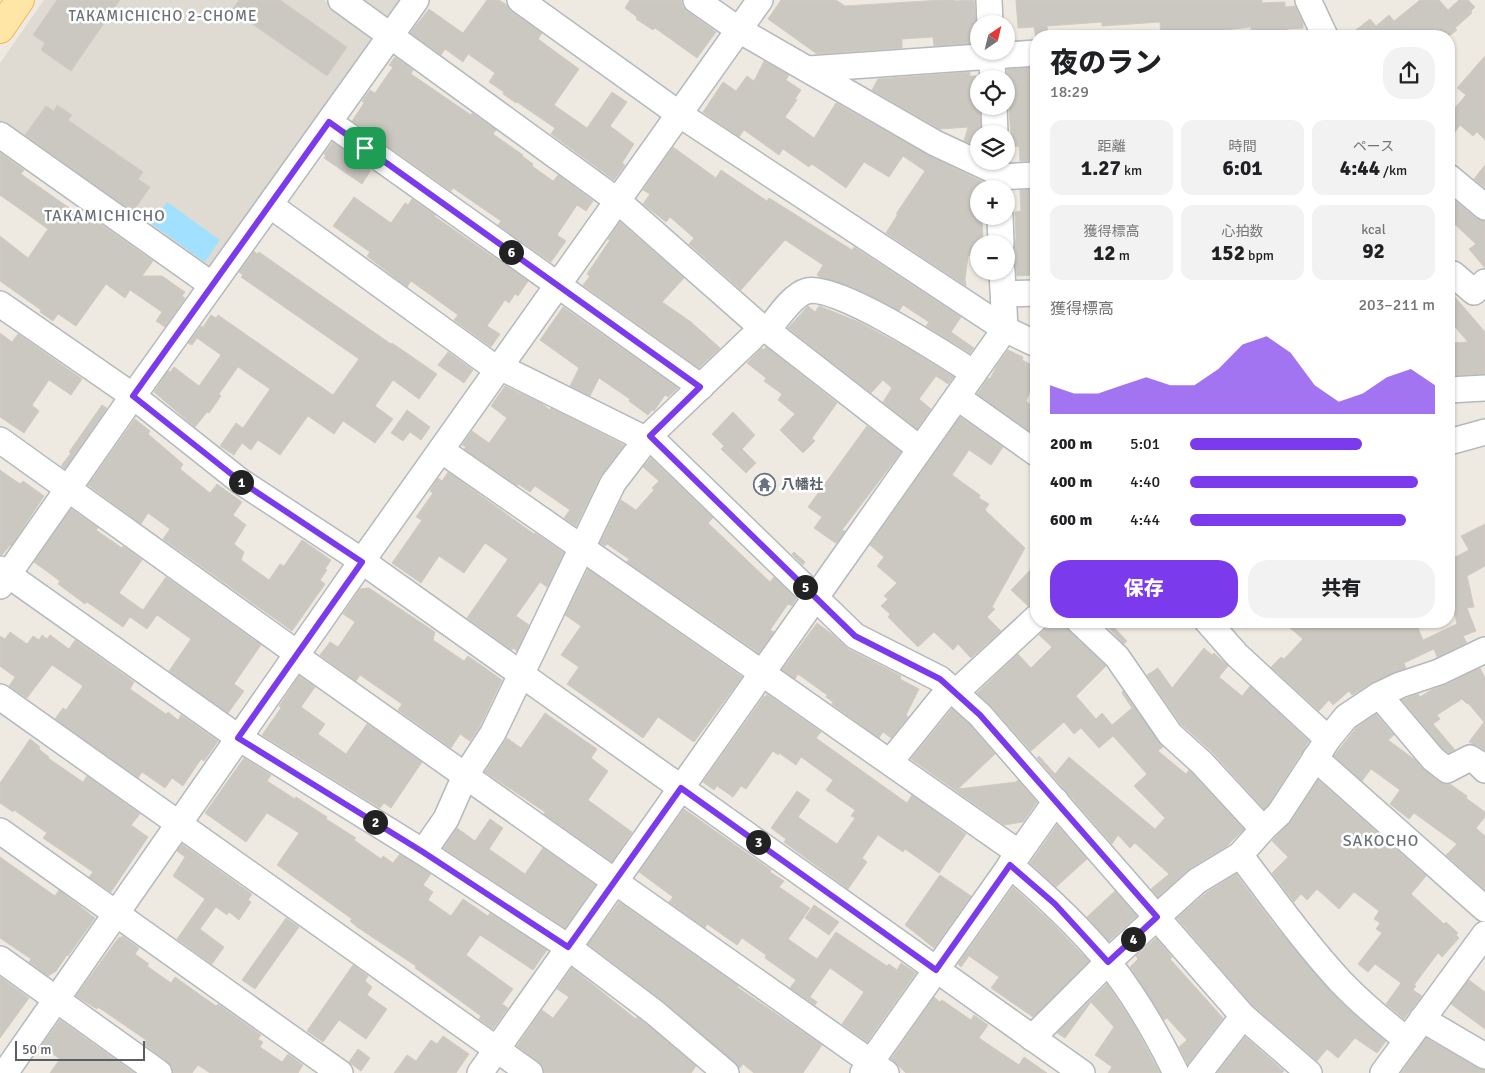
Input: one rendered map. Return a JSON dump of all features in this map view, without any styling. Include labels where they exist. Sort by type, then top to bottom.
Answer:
[{"type":"street","points":[[341,0],[618,201],[764,330],[920,450]]},
{"type":"street","points":[[416,0],[3,577],[238,738],[423,852],[568,947],[654,1012],[726,1073]]},
{"type":"street","points":[[520,0],[679,114],[1005,329],[1030,341]]},
{"type":"street","points":[[696,0],[739,30],[935,143],[998,175],[1030,175]]},
{"type":"street","points":[[5,1073],[238,738],[760,0]]},
{"type":"street","points":[[989,0],[990,15]]},
{"type":"street","points":[[1308,0],[1322,30]]},
{"type":"street","points":[[809,69],[992,62],[1030,54]]},
{"type":"street","points":[[329,122],[700,387]]},
{"type":"street","points":[[0,135],[212,285]]},
{"type":"street","points":[[1455,182],[1485,207]]},
{"type":"street","points":[[270,205],[499,368],[648,438],[855,636],[940,679],[980,715],[1243,1016],[1309,1073]]},
{"type":"street","points":[[1455,276],[1481,295]]},
{"type":"street","points":[[480,1073],[1005,329],[1003,283],[1030,290]]},
{"type":"street","points":[[423,852],[446,820],[465,776],[493,733],[613,483],[648,438],[700,387],[764,330],[797,294],[808,290],[818,290],[844,299],[919,337],[974,373]]},
{"type":"street","points":[[0,304],[133,396],[240,481],[362,562],[1082,1073]]},
{"type":"street","points":[[1455,390],[1485,388]]},
{"type":"street","points":[[957,397],[1030,450]]},
{"type":"street","points":[[1455,440],[1485,432]]},
{"type":"street","points":[[0,440],[873,1069],[936,970],[1056,801]]},
{"type":"street","points":[[441,450],[890,762],[1015,859],[1108,962],[1155,1030],[1176,1073]]},
{"type":"street","points":[[890,762],[952,690],[1030,623]]},
{"type":"street","points":[[1086,628],[1117,657],[1170,734],[1202,763],[1263,828]]},
{"type":"street","points":[[1213,628],[1322,749],[1485,909]]},
{"type":"street","points":[[1032,1038],[1108,962],[1197,881],[1240,854],[1263,828],[1279,814],[1322,749],[1346,717],[1379,695],[1400,685],[1439,672],[1485,650]]},
{"type":"street","points":[[1379,695],[1433,759],[1447,770],[1470,758],[1485,770]]},
{"type":"street","points":[[0,698],[530,1073]]},
{"type":"street","points":[[0,831],[340,1073]]},
{"type":"street","points":[[1240,854],[1305,940],[1341,982],[1370,1010],[1407,1040]]},
{"type":"street","points":[[1385,1072],[1484,938]]},
{"type":"street","points":[[0,959],[160,1073]]},
{"type":"street","points":[[1199,1073],[1243,1016]]},
{"type":"street","points":[[1422,1020],[1485,1056]]},
{"type":"shaded area","points":[[44,0],[324,0],[372,35],[372,40],[212,267],[204,271],[0,126],[0,63]]},
{"type":"shaded area","points":[[352,0],[403,0],[390,19],[381,21]]},
{"type":"water","points":[[167,202],[220,240],[205,262],[152,224]]},
{"type":"building","points":[[57,0],[120,0],[71,71],[41,50],[45,43],[33,35]]},
{"type":"building","points":[[239,0],[280,0],[347,47],[327,76],[232,10]]},
{"type":"building","points":[[487,0],[499,0],[507,5],[512,12],[542,33],[538,39],[579,69],[554,105],[587,128],[612,92],[627,102],[610,126],[634,144],[622,163],[625,165],[614,180],[551,134],[555,128],[503,94],[504,92],[489,82],[495,73],[468,54],[463,62],[445,49],[441,55],[410,33],[429,9],[463,33]]},
{"type":"building","points":[[630,0],[681,0],[683,7],[687,11],[716,32],[697,58],[655,28],[653,30],[636,19],[637,17],[625,8]]},
{"type":"building","points":[[781,0],[836,0],[845,6],[974,0],[976,15],[970,15],[970,44],[934,46],[933,37],[902,39],[902,48],[817,54],[768,19]]},
{"type":"building","points":[[1016,0],[1262,0],[1262,3],[1285,2],[1285,7],[1295,6],[1303,23],[1303,28],[1287,30],[1251,30],[1251,27],[1224,30],[1161,30],[1160,22],[1102,26],[1102,22],[1047,26],[1047,30],[1034,30],[1034,27],[1018,28]]},
{"type":"building","points":[[1420,0],[1439,0],[1448,10],[1459,0],[1468,0],[1475,7],[1471,11],[1472,13],[1455,28],[1457,30],[1455,32],[1356,30],[1370,19],[1376,26],[1389,15],[1394,21]]},
{"type":"building","points":[[1485,56],[1485,140],[1477,132],[1473,136],[1460,125],[1455,132],[1455,108],[1466,95],[1457,88]]},
{"type":"building","points":[[395,57],[413,70],[411,74],[496,130],[493,134],[523,155],[533,164],[532,166],[553,181],[558,175],[593,201],[586,211],[577,205],[557,235],[566,241],[551,262],[498,225],[501,221],[453,188],[451,191],[352,121],[370,90],[375,93],[393,67],[389,65]]},
{"type":"building","points":[[764,61],[789,75],[786,80],[801,90],[795,99],[797,100],[785,117],[814,138],[836,103],[928,155],[979,180],[970,180],[970,225],[982,225],[983,235],[970,235],[970,256],[968,256],[966,286],[886,233],[898,214],[896,214],[925,171],[903,156],[889,177],[864,162],[846,188],[812,164],[809,167],[783,149],[779,155],[744,130],[739,137],[703,112],[723,82],[736,91],[747,76],[754,81]]},
{"type":"building","points":[[1030,67],[1030,161],[1020,161],[1019,146],[1015,147],[1015,125],[1010,125],[1009,115],[1015,115],[1015,70],[1007,70]]},
{"type":"building","points":[[970,72],[970,115],[980,115],[981,125],[970,125],[970,144],[964,141],[968,127],[940,129],[872,90],[878,79]]},
{"type":"building","points":[[57,105],[72,115],[68,120],[143,172],[138,179],[150,187],[133,212],[25,135],[46,106],[54,111]]},
{"type":"building","points":[[333,142],[371,170],[362,184],[324,158],[326,155],[324,154]]},
{"type":"building","points":[[673,147],[716,178],[721,170],[767,201],[769,198],[852,250],[854,247],[961,317],[951,332],[974,348],[970,353],[926,326],[929,322],[903,305],[899,311],[847,285],[820,277],[817,275],[823,265],[785,240],[741,290],[689,244],[694,238],[670,217],[666,222],[643,204],[650,194],[643,190]]},
{"type":"building","points":[[0,153],[24,170],[21,174],[92,224],[95,220],[153,261],[142,276],[162,276],[185,292],[182,296],[185,298],[165,327],[156,321],[162,312],[130,290],[125,298],[106,284],[76,326],[58,314],[53,321],[40,312],[41,310],[0,281],[0,236],[28,258],[48,229],[0,195]]},
{"type":"building","points":[[1485,165],[1485,188],[1474,179]]},
{"type":"building","points":[[1030,189],[1030,275],[1017,276],[1015,267],[1015,212],[1021,211],[1020,190]]},
{"type":"building","points":[[354,197],[391,223],[405,203],[408,205],[412,199],[528,281],[518,296],[515,294],[509,303],[505,300],[487,326],[500,334],[491,347],[454,320],[458,315],[411,281],[407,287],[367,256],[370,252],[333,226]]},
{"type":"building","points":[[1455,201],[1476,218],[1485,221],[1485,268],[1469,249],[1476,244],[1455,225]]},
{"type":"building","points":[[620,222],[684,278],[662,302],[691,322],[720,348],[699,368],[583,285],[590,276],[587,274]]},
{"type":"building","points":[[254,251],[257,254],[259,252],[437,374],[419,399],[393,380],[375,406],[393,419],[375,443],[343,421],[334,434],[308,416],[280,455],[258,440],[251,450],[242,443],[234,455],[220,446],[236,423],[243,428],[270,389],[238,367],[219,394],[221,396],[209,413],[207,412],[195,427],[154,392],[168,371],[170,372],[174,367],[199,386],[221,355],[197,338],[192,345],[188,343],[211,315],[216,318],[218,315],[333,395],[359,359],[241,277],[243,275],[239,272]]},
{"type":"building","points":[[1455,297],[1485,332],[1485,374],[1455,376],[1455,343],[1468,342],[1455,327]]},
{"type":"building","points":[[808,306],[815,312],[819,306],[859,322],[909,349],[954,377],[948,384],[936,376],[919,399],[931,409],[917,429],[883,402],[892,388],[883,380],[871,393],[788,328]]},
{"type":"building","points":[[563,307],[678,388],[668,397],[665,395],[654,411],[652,410],[648,415],[629,401],[630,399],[599,378],[590,396],[570,386],[579,368],[540,340]]},
{"type":"building","points":[[0,333],[12,342],[18,334],[82,379],[71,395],[49,380],[32,405],[39,411],[24,433],[0,417]]},
{"type":"building","points":[[766,347],[837,403],[812,438],[815,441],[803,453],[780,430],[795,414],[778,400],[782,394],[764,381],[766,378],[747,363],[762,348],[763,350]]},
{"type":"building","points":[[1008,350],[1023,357],[1022,360],[1030,364],[1030,392],[1026,401],[1030,404],[1030,432],[977,394],[988,378],[990,379]]},
{"type":"building","points":[[448,352],[473,370],[464,383],[438,365]]},
{"type":"building","points":[[505,386],[541,403],[550,410],[551,408],[624,445],[600,477],[576,526],[564,518],[570,510],[535,486],[530,492],[518,484],[517,486],[464,449],[466,447],[462,445],[472,431],[489,443],[507,418],[491,406]]},
{"type":"building","points":[[102,405],[107,408],[65,469],[61,466],[71,453],[69,452]]},
{"type":"building","points":[[407,410],[430,427],[421,440],[410,432],[403,441],[391,433]]},
{"type":"building","points":[[733,412],[755,435],[742,449],[756,463],[746,473],[721,449],[724,446],[712,434]]},
{"type":"building","points":[[960,417],[1003,447],[991,465],[969,450],[952,475],[980,495],[979,498],[989,504],[985,510],[1025,548],[992,607],[995,609],[987,617],[1001,631],[971,658],[958,644],[953,650],[934,632],[918,647],[888,617],[890,614],[881,606],[888,599],[884,596],[897,583],[877,566],[884,557],[870,545]]},
{"type":"building","points":[[135,419],[150,431],[148,434],[183,464],[180,469],[210,493],[217,484],[242,502],[233,515],[246,525],[234,544],[244,552],[241,560],[269,580],[280,564],[284,566],[302,540],[331,560],[320,580],[325,584],[292,631],[163,539],[170,529],[148,513],[141,524],[88,485]]},
{"type":"building","points":[[867,426],[901,452],[842,530],[845,531],[837,543],[814,528],[822,517],[808,507]]},
{"type":"building","points":[[651,458],[713,518],[708,523],[770,582],[774,577],[796,599],[792,606],[788,604],[770,630],[774,632],[759,653],[627,562],[629,559],[607,544],[605,546],[600,543],[621,500],[636,510],[654,490],[652,488],[659,481],[643,467]]},
{"type":"building","points":[[0,470],[20,484],[23,481],[44,496],[11,546],[2,555],[0,555]]},
{"type":"building","points":[[448,472],[534,534],[564,553],[547,587],[540,582],[516,616],[529,625],[517,651],[513,648],[512,650],[467,618],[508,559],[485,543],[464,573],[439,556],[421,583],[392,563],[422,520],[416,517],[433,493],[430,491],[438,478],[442,481]]},
{"type":"building","points":[[71,509],[98,528],[96,530],[142,560],[119,593],[143,610],[166,577],[261,645],[234,684],[244,691],[228,713],[169,671],[191,639],[157,615],[147,629],[130,617],[123,627],[87,602],[85,604],[58,584],[60,581],[34,562]]},
{"type":"building","points":[[1485,524],[1485,566],[1467,576],[1474,607],[1467,608],[1476,631],[1463,636],[1467,643],[1437,657],[1434,649],[1404,663],[1406,668],[1373,682],[1352,695],[1349,691],[1333,705],[1329,700],[1319,711],[1271,667],[1281,657],[1284,659],[1303,639],[1290,628],[1418,628],[1423,640],[1448,628],[1455,628],[1457,624],[1455,616],[1455,557],[1469,550],[1461,536]]},
{"type":"building","points":[[794,552],[805,562],[803,565],[792,554]]},
{"type":"building","points":[[588,569],[742,677],[694,742],[658,717],[643,738],[567,684],[579,667],[561,655],[581,626],[565,615]]},
{"type":"building","points":[[1030,570],[1030,606],[1028,606],[1011,590]]},
{"type":"building","points":[[369,588],[435,632],[433,640],[464,661],[468,656],[502,680],[480,726],[470,741],[460,734],[451,748],[398,710],[402,704],[360,675],[356,681],[320,655],[330,642],[338,647],[355,622],[343,614],[360,589]]},
{"type":"building","points":[[817,623],[848,649],[901,676],[900,679],[919,689],[906,715],[908,717],[891,738],[883,732],[879,738],[832,704],[833,702],[826,697],[827,695],[798,674],[795,679],[782,670]]},
{"type":"building","points":[[1046,628],[1068,628],[1106,666],[1076,696],[1096,719],[1102,713],[1112,725],[1132,708],[1122,693],[1123,691],[1163,747],[1158,751],[1186,774],[1189,770],[1244,829],[1227,846],[1189,869],[1158,897],[1151,889],[1169,874],[1135,843],[1130,848],[1118,835],[1112,844],[1037,758],[1039,756],[1055,774],[1069,757],[1155,829],[1165,818],[1134,786],[1147,774],[1113,736],[1099,748],[1081,728],[1074,734],[1064,722],[1031,751],[977,693],[1018,654],[1031,668],[1052,647],[1039,635]]},
{"type":"building","points":[[1109,628],[1115,628],[1127,641],[1124,644]]},
{"type":"building","points":[[10,632],[27,644],[33,636],[39,640],[42,635],[47,639],[50,635],[69,649],[75,640],[134,682],[130,689],[166,714],[168,712],[178,720],[181,715],[218,741],[204,761],[201,759],[183,786],[172,778],[165,788],[142,772],[138,778],[55,719],[63,708],[66,710],[83,686],[52,665],[27,698],[9,686],[15,677],[0,666],[0,636],[5,639]]},
{"type":"building","points":[[1204,648],[1212,655],[1214,653],[1228,666],[1219,677],[1242,696],[1250,686],[1309,741],[1264,809],[1213,753],[1181,724],[1147,675],[1158,668],[1172,688]]},
{"type":"building","points":[[1480,668],[1485,678],[1485,750],[1469,742],[1484,722],[1468,703],[1462,699],[1437,715],[1440,719],[1433,724],[1455,750],[1449,753],[1443,749],[1402,700],[1418,694],[1420,697],[1431,690]]},
{"type":"building","points":[[299,676],[315,687],[301,707],[325,724],[318,734],[346,754],[367,724],[422,762],[391,808],[384,803],[380,808],[262,735],[281,708],[279,706]]},
{"type":"building","points":[[767,694],[821,732],[816,738],[907,803],[912,795],[966,834],[939,873],[905,849],[903,852],[878,835],[862,858],[867,862],[848,889],[784,842],[786,839],[771,828],[797,791],[810,800],[798,817],[837,844],[855,818],[851,816],[855,810],[826,790],[833,780],[801,757],[796,765],[773,751],[746,789],[741,786],[733,797],[717,786],[714,790],[703,782]]},
{"type":"building","points":[[952,709],[970,725],[995,754],[958,789],[1016,782],[1018,780],[1037,802],[1023,822],[1004,825],[911,759]]},
{"type":"building","points":[[545,713],[597,749],[591,758],[608,771],[588,800],[632,832],[612,862],[544,814],[545,812],[485,772],[507,738],[521,748]]},
{"type":"building","points":[[1376,714],[1394,735],[1388,740],[1414,759],[1438,781],[1450,784],[1485,812],[1485,817],[1476,828],[1485,836],[1485,890],[1446,855],[1457,844],[1414,813],[1409,819],[1390,804],[1400,790],[1371,769],[1362,781],[1334,756],[1356,728]]},
{"type":"building","points":[[30,739],[40,747],[39,749],[48,758],[83,782],[87,776],[140,814],[131,825],[148,837],[111,892],[89,877],[93,872],[43,838],[47,833],[14,810],[13,812],[0,803],[0,783]]},
{"type":"building","points":[[244,758],[271,775],[267,781],[327,817],[326,819],[356,838],[354,840],[381,859],[383,856],[393,863],[400,854],[431,874],[423,885],[433,892],[428,900],[451,916],[463,899],[488,916],[490,913],[547,950],[533,970],[480,935],[466,955],[513,989],[502,1004],[508,1008],[493,1029],[479,1019],[481,1016],[415,968],[416,966],[357,927],[350,921],[352,919],[277,865],[299,833],[267,813],[246,842],[205,813]]},
{"type":"building","points":[[1318,780],[1426,876],[1411,894],[1444,924],[1446,922],[1458,933],[1456,935],[1459,938],[1442,957],[1438,953],[1414,985],[1416,986],[1413,990],[1422,996],[1404,1019],[1386,1004],[1401,983],[1375,964],[1368,972],[1358,964],[1382,933],[1376,929],[1380,923],[1374,919],[1379,911],[1354,892],[1339,909],[1317,889],[1307,900],[1301,894],[1294,902],[1272,873],[1288,857],[1272,841],[1291,822]]},
{"type":"building","points":[[684,809],[771,870],[770,872],[784,881],[779,887],[810,908],[788,939],[817,959],[836,932],[887,966],[889,964],[897,970],[901,963],[916,973],[867,1042],[842,1024],[864,992],[830,968],[810,997],[817,1002],[815,1005],[790,988],[796,980],[765,958],[766,955],[742,938],[737,945],[707,924],[705,928],[669,902],[673,897],[639,872]]},
{"type":"building","points":[[490,819],[503,828],[489,849],[525,874],[543,848],[595,885],[565,928],[443,848],[457,828],[475,841]]},
{"type":"building","points":[[1057,825],[1087,859],[1056,887],[1030,863]]},
{"type":"building","points":[[182,844],[252,894],[248,900],[251,902],[239,920],[229,912],[227,915],[216,907],[200,929],[224,947],[212,964],[177,939],[205,899],[173,876],[185,857],[177,851]]},
{"type":"building","points":[[0,857],[55,896],[59,890],[95,918],[56,971],[48,976],[29,962],[31,959],[0,938]]},
{"type":"building","points":[[1236,874],[1317,976],[1347,1008],[1386,1041],[1377,1053],[1355,1038],[1338,1058],[1327,1049],[1317,1061],[1253,1006],[1177,918],[1206,893]]},
{"type":"building","points":[[940,875],[971,896],[934,948],[905,925]]},
{"type":"building","points":[[1013,887],[1089,961],[1033,1017],[991,988],[999,977],[969,956],[961,967],[958,964]]},
{"type":"building","points":[[1115,891],[1137,916],[1109,941],[1087,917]]},
{"type":"building","points":[[619,902],[737,987],[822,1045],[803,1073],[754,1073],[743,1064],[740,1068],[663,1001],[588,944]]},
{"type":"building","points":[[814,905],[839,922],[829,935],[805,918]]},
{"type":"building","points":[[286,918],[299,927],[255,989],[242,980]]},
{"type":"building","points":[[122,936],[139,948],[135,954],[149,964],[147,966],[171,983],[175,977],[216,1006],[218,1004],[261,1035],[258,1039],[263,1042],[260,1047],[282,1062],[288,1054],[303,1065],[298,1073],[210,1073],[198,1065],[192,1073],[173,1073],[172,1067],[168,1062],[144,1044],[146,1040],[98,1007],[97,1009],[76,996],[119,937],[121,938]]},
{"type":"building","points":[[1156,938],[1172,957],[1170,959],[1223,1018],[1188,1064],[1179,1047],[1187,1040],[1167,1018],[1164,1020],[1130,967],[1138,959],[1136,956]]},
{"type":"building","points":[[353,965],[368,976],[365,981],[372,987],[367,995],[387,1009],[366,1039],[339,1020],[323,1042],[307,1031]]},
{"type":"building","points":[[572,968],[636,1019],[637,1017],[645,1023],[696,1066],[691,1073],[544,1073],[543,1067],[539,1062],[517,1046],[542,1010],[553,1018],[569,997],[557,989]]},
{"type":"building","points":[[0,977],[29,998],[0,1038]]},
{"type":"building","points":[[1469,980],[1485,992],[1485,1029],[1451,1004]]},
{"type":"building","points":[[1107,984],[1133,1023],[1160,1073],[1108,1073],[1112,1067],[1095,1055],[1114,1027],[1091,1002],[1065,1038],[1057,1033]]},
{"type":"building","points":[[934,997],[940,1002],[942,1000],[971,1020],[974,1015],[988,1025],[979,1038],[1019,1065],[1024,1057],[1047,1073],[906,1073],[891,1059]]},
{"type":"building","points":[[60,1020],[134,1073],[50,1073],[60,1059],[41,1046]]},
{"type":"building","points":[[443,1036],[469,1054],[456,1073],[394,1073],[407,1055],[416,1061],[431,1040],[437,1044]]},
{"type":"building","points":[[1245,1037],[1284,1071],[1282,1073],[1217,1073]]},
{"type":"building","points":[[1426,1038],[1478,1068],[1485,1070],[1485,1073],[1401,1073]]},
{"type":"building","points":[[358,1049],[370,1058],[361,1071],[349,1062]]},
{"type":"place","name":"八幡社","points":[[765,484]]},
{"type":"district","name":"TAKAMICHICHO 2-CHOME","points":[[163,16]]},
{"type":"district","name":"TAKAMICHICHO","points":[[105,215]]},
{"type":"district","name":"SAKOCHO","points":[[1381,840]]},
{"type":"route","points":[[329,122],[365,148],[700,387],[650,436],[855,636],[940,679],[980,715],[1157,917],[1108,962],[1055,904],[1010,865],[936,970],[681,788],[568,947],[423,852],[238,738],[362,562],[240,481],[133,396],[329,122]]}]
